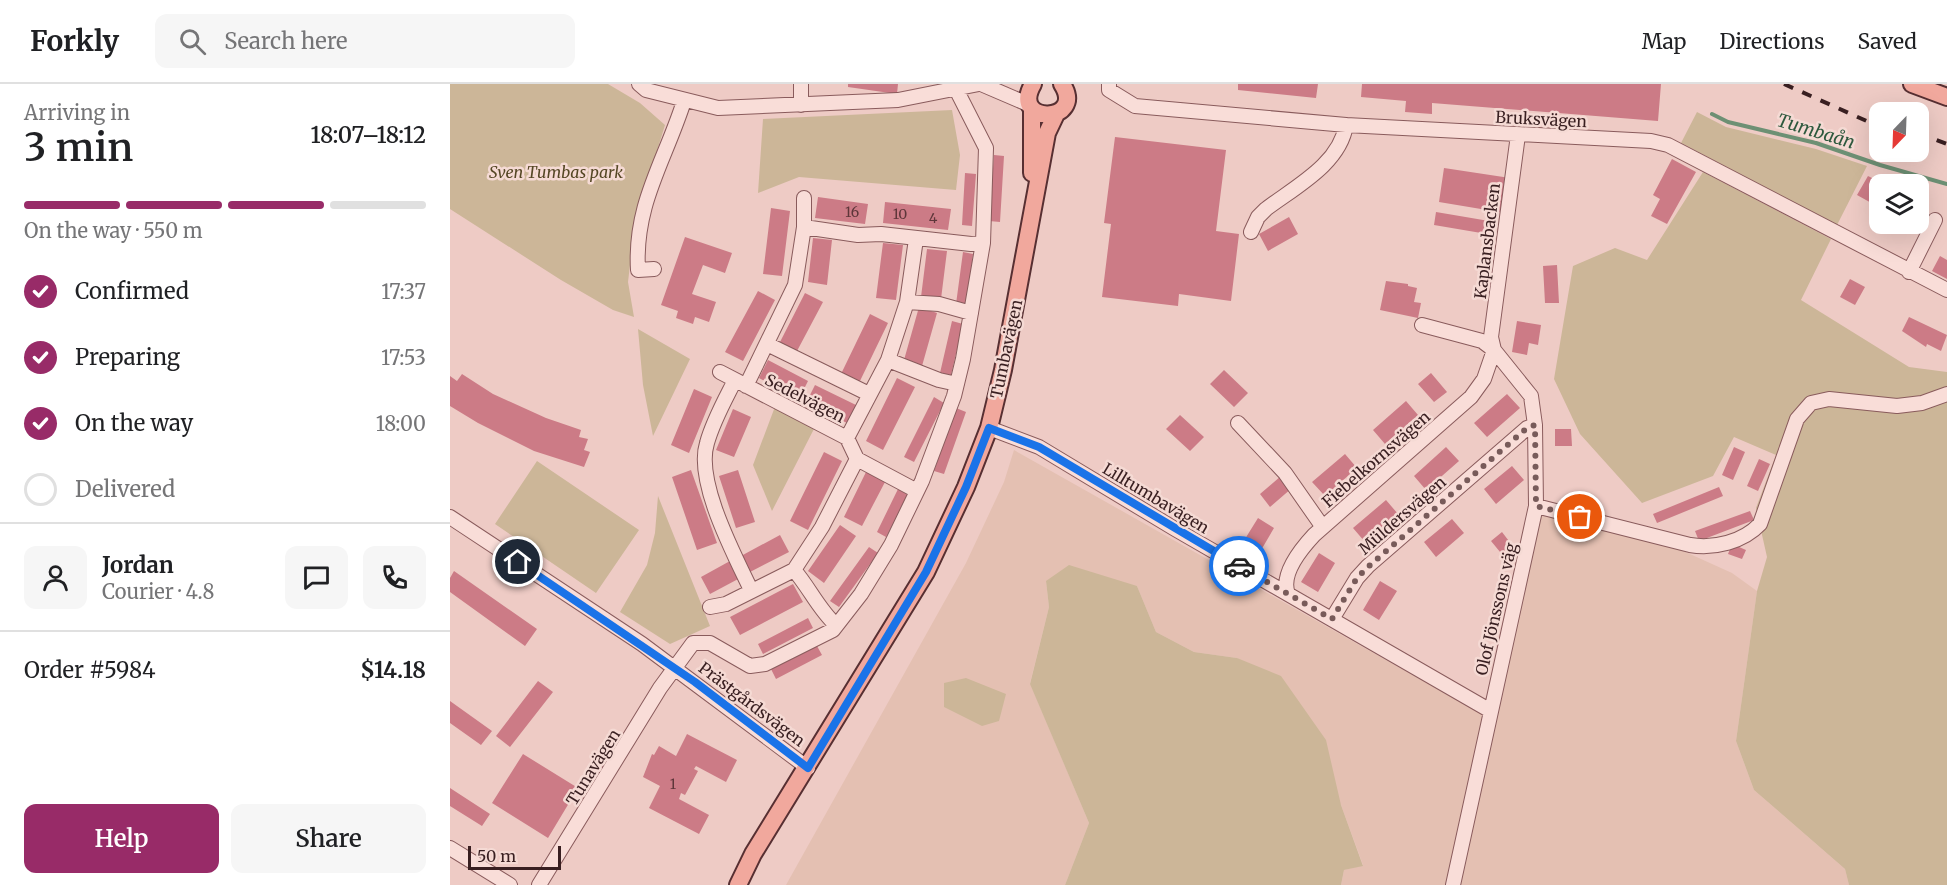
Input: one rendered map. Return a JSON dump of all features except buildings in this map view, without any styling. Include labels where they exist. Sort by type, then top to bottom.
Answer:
[{"type":"main road","name":"Tumbavägen","points":[[1032,216],[1031,107],[1028,93],[1033,84]]},
{"type":"main road","points":[[1912,84],[1947,97]]},
{"type":"main road","name":"Tumbavägen","points":[[738,885],[753,854],[808,768],[926,572],[966,487],[989,428],[1047,133],[1056,114],[1066,104],[1064,85]]},
{"type":"main road","points":[[1031,107],[1044,116],[1056,114]]},
{"type":"street","points":[[639,84],[646,90],[718,108],[898,100],[980,84],[1031,107]]},
{"type":"street","points":[[801,84],[801,105]]},
{"type":"street","name":"Bruksvägen","points":[[1108,84],[1109,90],[1135,106],[1346,125],[1651,141],[1668,145],[1947,290]]},
{"type":"street","points":[[847,438],[857,459],[917,490],[954,396],[983,243],[986,148],[956,89]]},
{"type":"street","points":[[654,269],[638,270],[636,247],[639,226],[643,207],[684,101]]},
{"type":"street","points":[[1251,232],[1258,217],[1266,209],[1330,158],[1342,141],[1346,125]]},
{"type":"street","name":"Kaplansbacken","points":[[1494,350],[1491,337],[1518,135]]},
{"type":"street","name":"Sedelvägen","points":[[804,198],[804,227],[795,285],[767,344],[741,383],[847,438],[888,360],[907,302],[916,240]]},
{"type":"street","points":[[1909,272],[1935,220]]},
{"type":"street","points":[[804,227],[916,240],[983,243]]},
{"type":"street","points":[[907,302],[939,304],[971,313]]},
{"type":"street","points":[[1422,325],[1482,341],[1494,350]]},
{"type":"street","name":"Sedelvägen","points":[[767,344],[869,394]]},
{"type":"street","name":"Olof Jönssons väg","points":[[1452,885],[1536,506],[1535,425],[1531,396],[1494,350]]},
{"type":"street","name":"Fiebelkornsvägen","points":[[1288,594],[1285,586],[1286,579],[1308,542],[1322,526],[1471,397],[1484,379],[1494,350]]},
{"type":"street","points":[[888,360],[939,380],[957,384]]},
{"type":"street","points":[[720,372],[741,383],[706,443],[704,460],[712,495],[726,537],[751,590]]},
{"type":"street","points":[[1536,506],[1702,547],[1712,546],[1751,533],[1760,524],[1797,420],[1806,407],[1816,401],[1829,399],[1897,406],[1922,403],[1947,394]]},
{"type":"street","points":[[1238,423],[1285,473],[1322,526]]},
{"type":"street","name":"Müldersvägen","points":[[1332,619],[1357,578],[1368,567],[1527,428],[1535,425]]},
{"type":"street","name":"Lilltumbavägen","points":[[989,428],[1039,447],[1490,710]]},
{"type":"street","points":[[710,607],[726,604],[794,570],[822,527],[857,459]]},
{"type":"street","name":"Prästgårdsvägen","points":[[675,667],[690,647],[698,641],[711,643],[743,664],[758,666],[833,630],[861,594],[891,545],[917,490]]},
{"type":"street","name":"Prästgårdsvägen","points":[[450,517],[675,667],[808,768]]},
{"type":"street","points":[[794,570],[808,586],[826,616],[836,625]]},
{"type":"street","name":"Tunavägen","points":[[539,885],[675,667]]},
{"type":"street","points":[[450,848],[510,885]]},
{"type":"shaded area","points":[[1014,450],[1494,721],[1542,514],[1670,545],[1732,573],[1757,591],[1736,741],[1754,790],[1845,869],[1849,885],[1341,885],[1344,870],[1363,865],[1341,805],[1237,658],[1194,652],[1156,632],[1137,586],[1046,581],[1049,607],[1030,683],[1089,823],[1065,885],[786,885],[966,563],[1004,482]]},
{"type":"green space","name":"Sven Tumbas park","points":[[450,84],[608,84],[640,103],[665,125],[635,222],[628,282],[634,317],[613,310],[561,280],[450,209]]},
{"type":"green space","points":[[952,110],[960,155],[956,190],[799,177],[758,193],[763,119]]},
{"type":"green space","points":[[1697,112],[1726,127],[1816,149],[1867,166],[1837,225],[1681,143]]},
{"type":"green space","points":[[1703,172],[1831,239],[1801,300],[1909,367],[1947,372],[1947,885],[1849,885],[1845,869],[1754,790],[1736,741],[1757,591],[1767,557],[1756,508],[1776,455],[1734,437],[1713,476],[1642,503],[1580,434],[1554,379],[1573,266],[1615,248],[1647,260]]},
{"type":"green space","points":[[638,329],[690,359],[653,436],[643,385]]},
{"type":"green space","points":[[776,404],[816,425],[772,511],[753,465]]},
{"type":"green space","points":[[537,461],[639,530],[596,593],[495,524]]},
{"type":"green space","points":[[658,496],[710,626],[670,644],[620,612],[647,565],[655,533]]},
{"type":"green space","points":[[1069,565],[1137,586],[1156,632],[1194,652],[1237,658],[1281,676],[1326,740],[1341,805],[1363,866],[1344,870],[1341,885],[1065,885],[1089,823],[1030,684],[1049,607],[1046,581]]},
{"type":"green space","points":[[966,678],[1006,694],[999,721],[982,726],[944,707],[944,683]]},
{"type":"waterway","name":"Tumbaån","points":[[1712,114],[1728,122],[1816,143],[1880,165],[1947,184]]},
{"type":"railway","points":[[1784,84],[1869,122]]},
{"type":"railway","points":[[1929,137],[1947,144]]},
{"type":"way so far","points":[[1239,566],[1332,619],[1357,578],[1368,567],[1527,428],[1535,425],[1536,506],[1580,517]]},
{"type":"route","points":[[518,562],[642,644],[808,768],[926,572],[966,487],[989,428],[1039,447],[1239,566]]}]
